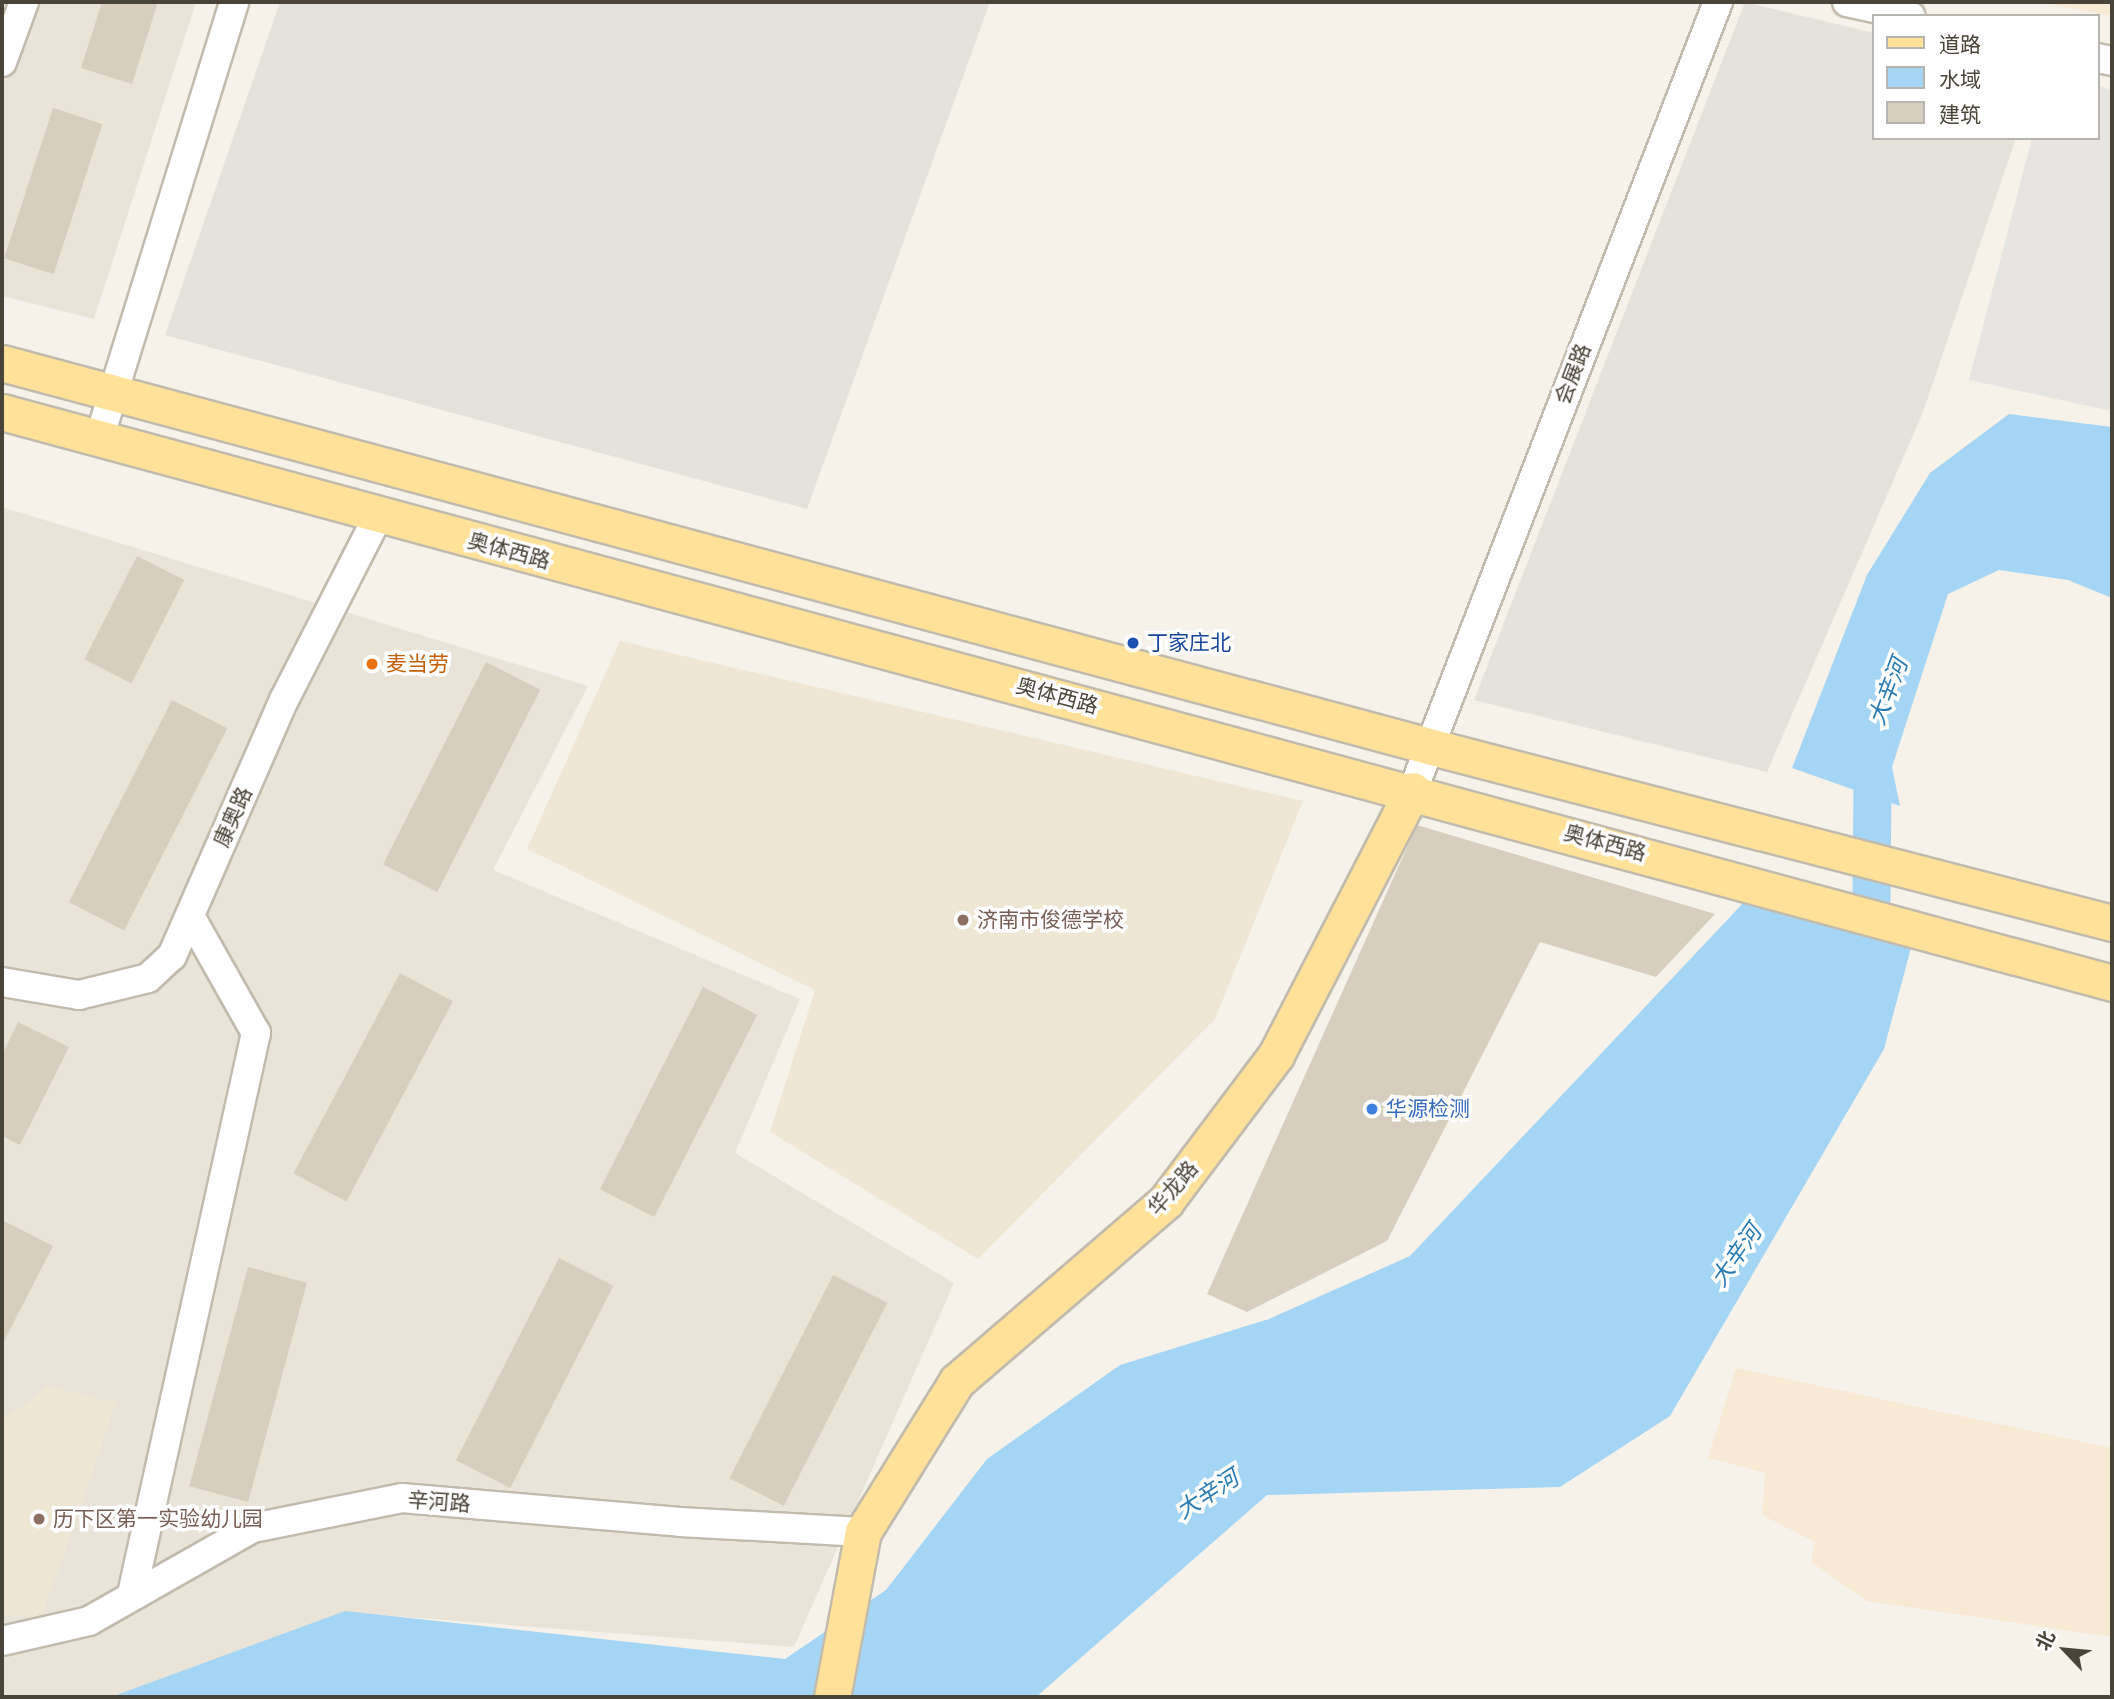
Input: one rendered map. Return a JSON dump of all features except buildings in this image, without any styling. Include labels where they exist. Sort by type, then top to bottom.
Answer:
[{"type":"main road","points":[[2,363],[1428,746],[1929,873],[2112,923]]},
{"type":"main road","name":"奥体西路","points":[[2,412],[378,516],[1413,790],[2112,983]]},
{"type":"main road","name":"华龙路","points":[[863,1532],[957,1381],[1166,1201],[1276,1055],[1413,790]]},
{"type":"main road","points":[[832,1697],[863,1532]]},
{"type":"street","points":[[2,62],[24,2]]},
{"type":"street","points":[[99,439],[234,2]]},
{"type":"street","name":"会展路","points":[[1428,746],[1718,2]]},
{"type":"street","points":[[1847,2],[1901,14]]},
{"type":"street","name":"康奥路","points":[[2,982],[79,995],[149,978],[172,956],[284,700],[378,516]]},
{"type":"street","points":[[1413,790],[1428,746]]},
{"type":"street","points":[[132,1594],[256,1033],[190,916]]},
{"type":"street","name":"辛河路","points":[[2,1641],[89,1620],[253,1528],[402,1498],[680,1522],[863,1532]]},
{"type":"shaded area","points":[[2,2],[196,2],[94,319],[2,296]]},
{"type":"shaded area","points":[[280,2],[990,2],[807,509],[165,335]]},
{"type":"shaded area","points":[[1745,2],[1872,33],[1872,140],[2015,140],[1923,412],[1767,772],[1474,700]]},
{"type":"shaded area","points":[[2038,2],[2112,2],[2112,16]]},
{"type":"shaded area","points":[[2100,87],[2112,90],[2112,411],[1969,380],[2031,140],[2100,140]]},
{"type":"shaded area","points":[[2,507],[588,686],[493,870],[800,999],[735,1153],[954,1283],[794,1647],[380,1615],[165,1697],[2,1697]]},
{"type":"shaded area","name":"济南市俊德学校","points":[[620,641],[1303,801],[1215,1019],[978,1259],[770,1132],[815,990],[527,849]]},
{"type":"shaded area","points":[[1736,1368],[2112,1448],[2112,1637],[1867,1601],[1811,1562],[1815,1542],[1762,1515],[1765,1473],[1708,1458]]},
{"type":"shaded area","name":"历下区第一实验幼儿园","points":[[48,1386],[116,1403],[42,1616],[2,1616],[2,1422]]},
{"type":"water","points":[[2009,414],[2112,427],[2112,598],[2068,580],[1999,570],[1948,594],[1892,767],[1900,806],[1792,768],[1867,575],[1930,473]]},
{"type":"water","points":[[1746,900],[1912,944],[1884,1049],[1670,1416],[1560,1487],[1267,1495],[1036,1697],[111,1697],[345,1611],[785,1659],[886,1590],[987,1459],[1120,1365],[1269,1319],[1410,1256]]},
{"type":"waterway","name":"大辛河","points":[[1871,954],[1873,744]]},
{"type":"place","name":"丁家庄北","points":[[1133,643]]},
{"type":"place","name":"麦当劳","points":[[372,664]]},
{"type":"place","name":"济南市俊德学校","points":[[963,920]]},
{"type":"place","name":"华源检测","points":[[1372,1109]]},
{"type":"place","name":"历下区第一实验幼儿园","points":[[39,1519]]}]
